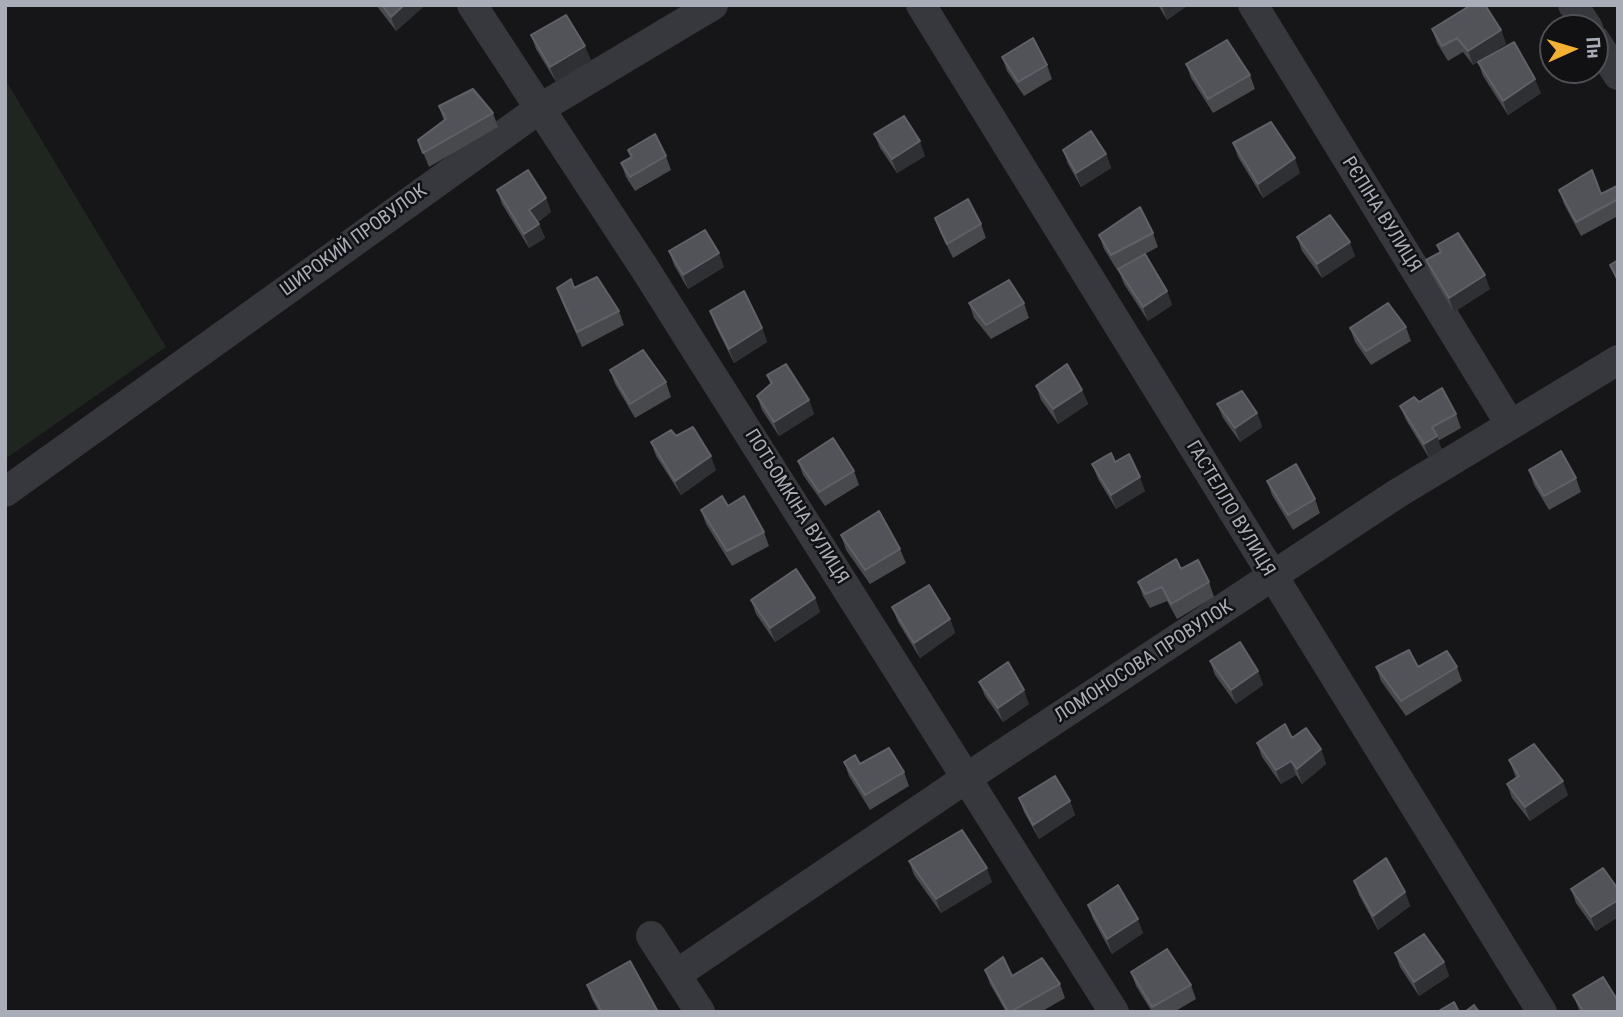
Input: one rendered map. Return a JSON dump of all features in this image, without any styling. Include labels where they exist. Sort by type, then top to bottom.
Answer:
[{"type":"street","name":"ПОТЬОМКІНА ВУЛИЦЯ","points":[[472,5],[645,269],[1114,1012]]},
{"type":"street","name":"ШИРОКИЙ ПРОВУЛОК","points":[[5,492],[538,109],[713,5]]},
{"type":"street","name":"ГАСТЕЛЛО ВУЛИЦЯ","points":[[921,5],[1272,579],[1542,1012]]},
{"type":"street","name":"РЄПІНА ВУЛИЦЯ","points":[[1253,5],[1510,424]]},
{"type":"street","name":"ЛОМОНОСОВА ПРОВУЛОК","points":[[677,974],[968,777],[1398,494],[1618,360]]},
{"type":"street","points":[[651,936],[700,1012]]},
{"type":"shaded area","points":[[5,79],[166,347],[5,459]]},
{"type":"building","points":[[382,5],[404,5],[391,17]]},
{"type":"building","points":[[1471,5],[1485,5],[1501,30],[1468,51],[1457,38],[1442,46],[1432,29]]},
{"type":"building","points":[[566,15],[585,46],[550,67],[531,35]]},
{"type":"building","points":[[1033,38],[1047,65],[1018,82],[1002,57]]},
{"type":"building","points":[[1227,40],[1250,75],[1208,99],[1186,64]]},
{"type":"building","points":[[1514,42],[1535,79],[1503,101],[1478,62]]},
{"type":"building","points":[[473,89],[493,113],[423,153],[418,140],[446,119],[439,106]]},
{"type":"building","points":[[904,116],[920,141],[892,159],[874,134]]},
{"type":"building","points":[[1271,122],[1295,158],[1258,184],[1233,143]]},
{"type":"building","points":[[1091,131],[1106,154],[1076,173],[1063,150]]},
{"type":"building","points":[[655,134],[666,156],[630,177],[621,163],[632,157],[628,150]]},
{"type":"building","points":[[528,170],[546,198],[529,210],[539,224],[524,234],[497,190]]},
{"type":"building","points":[[1592,170],[1601,194],[1617,186],[1618,199],[1576,222],[1559,190]]},
{"type":"building","points":[[968,199],[981,224],[947,244],[935,218]]},
{"type":"building","points":[[1140,207],[1153,233],[1111,255],[1099,235]]},
{"type":"building","points":[[1330,215],[1350,242],[1317,264],[1297,237]]},
{"type":"building","points":[[705,230],[719,253],[683,275],[669,251]]},
{"type":"building","points":[[1458,233],[1485,275],[1449,298],[1426,260],[1441,252],[1437,245]]},
{"type":"building","points":[[1145,254],[1167,291],[1143,307],[1118,269]]},
{"type":"building","points":[[1618,260],[1618,280],[1610,265]]},
{"type":"building","points":[[597,277],[619,311],[577,332],[557,288],[571,279],[574,288]]},
{"type":"building","points":[[1009,280],[1024,303],[986,325],[969,303]]},
{"type":"building","points":[[744,291],[762,328],[729,349],[710,311]]},
{"type":"building","points":[[1388,303],[1406,327],[1366,351],[1350,328]]},
{"type":"building","points":[[643,350],[666,382],[630,404],[610,370]]},
{"type":"building","points":[[786,364],[809,400],[774,422],[757,396],[772,383],[767,375]]},
{"type":"building","points":[[1067,364],[1082,390],[1053,409],[1036,386]]},
{"type":"building","points":[[1442,388],[1456,414],[1432,427],[1437,436],[1424,444],[1400,406],[1414,397],[1419,402]]},
{"type":"building","points":[[1242,391],[1257,413],[1235,428],[1217,404]]},
{"type":"building","points":[[693,427],[711,456],[675,481],[651,442],[671,430],[676,436]]},
{"type":"building","points":[[833,438],[854,471],[819,492],[798,461]]},
{"type":"building","points":[[1561,451],[1576,478],[1544,496],[1529,470]]},
{"type":"building","points":[[1111,453],[1115,462],[1129,454],[1140,477],[1111,495],[1092,464]]},
{"type":"building","points":[[1296,464],[1315,499],[1288,515],[1267,481]]},
{"type":"building","points":[[722,496],[728,506],[744,496],[764,532],[727,551],[701,510]]},
{"type":"building","points":[[879,511],[900,549],[865,570],[841,535]]},
{"type":"building","points":[[1176,559],[1181,569],[1198,560],[1209,582],[1171,604],[1162,587],[1145,594],[1138,582]]},
{"type":"building","points":[[796,569],[815,598],[770,628],[751,600]]},
{"type":"building","points":[[929,585],[950,619],[914,643],[892,607]]},
{"type":"building","points":[[1240,642],[1258,671],[1231,690],[1210,661]]},
{"type":"building","points":[[1409,650],[1418,667],[1447,651],[1457,667],[1401,701],[1376,667]]},
{"type":"building","points":[[1008,662],[1024,690],[998,708],[979,682]]},
{"type":"building","points":[[1285,724],[1292,738],[1306,728],[1321,749],[1297,769],[1291,761],[1276,770],[1257,743]]},
{"type":"building","points":[[1534,744],[1563,781],[1525,807],[1507,784],[1519,776],[1509,760]]},
{"type":"building","points":[[889,748],[904,772],[865,795],[844,762],[855,755],[860,764]]},
{"type":"building","points":[[1055,776],[1070,801],[1033,825],[1019,798]]},
{"type":"building","points":[[962,830],[987,868],[936,899],[909,861]]},
{"type":"building","points":[[1386,858],[1405,892],[1373,916],[1354,881]]},
{"type":"building","points":[[1603,868],[1618,889],[1618,900],[1591,917],[1571,889]]},
{"type":"building","points":[[1118,885],[1138,919],[1107,939],[1088,905]]},
{"type":"building","points":[[1424,934],[1444,962],[1414,982],[1395,953]]},
{"type":"building","points":[[1167,949],[1191,985],[1152,1007],[1131,972]]},
{"type":"building","points":[[1003,957],[1012,976],[1042,958],[1060,984],[1008,1012],[985,970]]},
{"type":"building","points":[[630,961],[657,1010],[602,1012],[587,985]]},
{"type":"building","points":[[1603,977],[1618,1001],[1618,1010],[1584,1012],[1573,995]]},
{"type":"building","points":[[1454,1002],[1459,1012],[1437,1012]]},
{"type":"building","points":[[1474,1005],[1479,1012],[1465,1012]]}]
